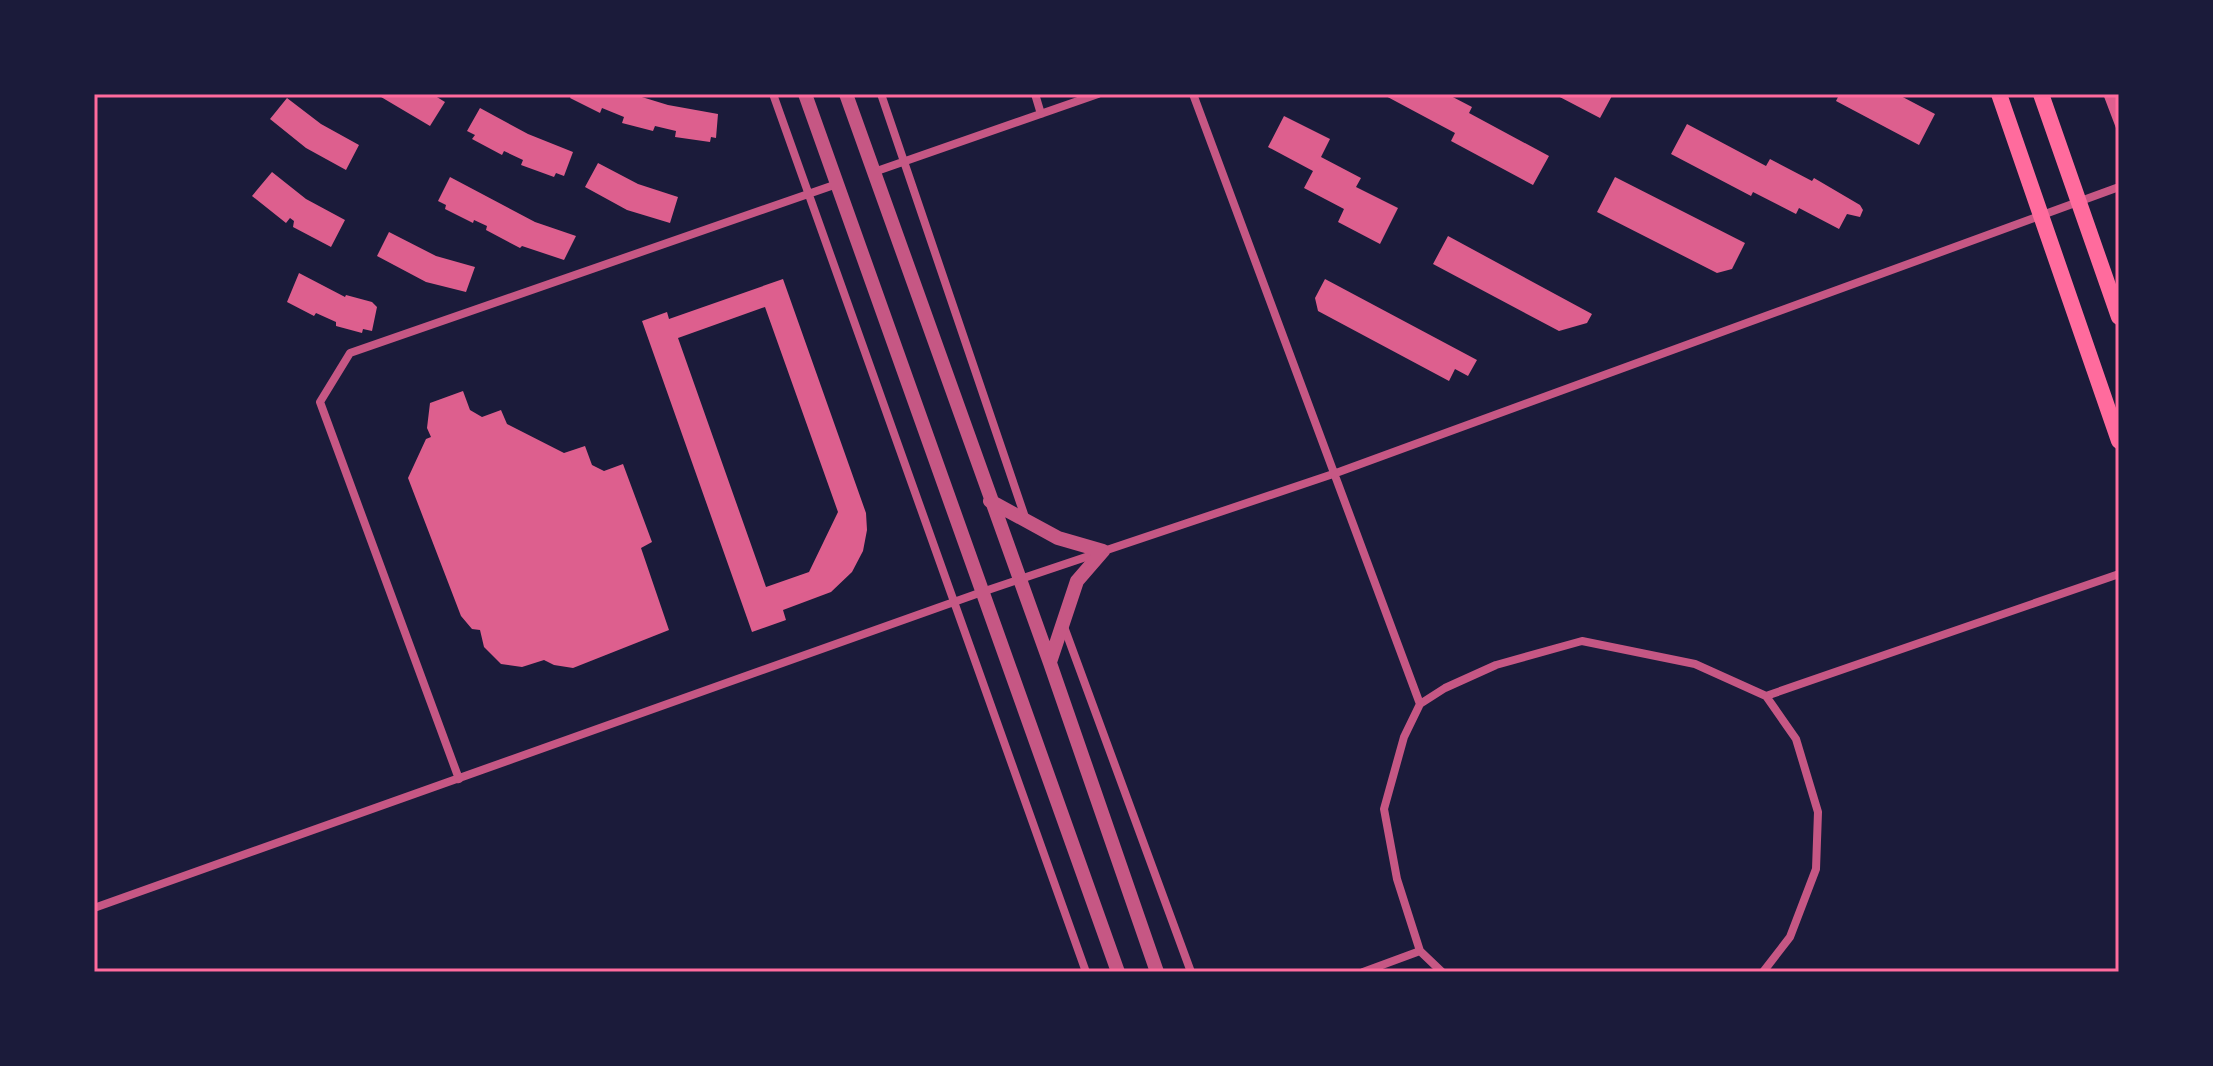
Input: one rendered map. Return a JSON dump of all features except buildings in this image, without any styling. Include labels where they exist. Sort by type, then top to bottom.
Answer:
[{"type":"main road","points":[[1999,94],[2119,441]]},
{"type":"main road","points":[[2041,94],[2119,317]]},
{"type":"street","points":[[773,94],[1086,972]]},
{"type":"street","points":[[805,94],[1118,972]]},
{"type":"street","points":[[846,94],[1157,972]]},
{"type":"street","points":[[881,94],[1027,521]]},
{"type":"street","points":[[1035,94],[1041,114]]},
{"type":"street","points":[[874,172],[1098,94]]},
{"type":"street","points":[[1193,94],[1420,704]]},
{"type":"street","points":[[459,779],[320,402],[342,365],[350,353],[837,184]]},
{"type":"street","points":[[94,908],[982,592],[1336,473],[2119,187]]},
{"type":"street","points":[[990,501],[1058,538],[1103,551]]},
{"type":"street","points":[[1050,663],[1077,581],[1103,551]]},
{"type":"street","points":[[1766,696],[2119,574]]},
{"type":"street","points":[[1062,621],[1191,972]]},
{"type":"street","points":[[1442,972],[1420,951],[1397,879],[1384,809],[1404,737],[1420,704],[1445,688],[1496,665],[1582,641],[1695,664],[1766,696],[1796,739],[1818,812],[1816,869],[1790,937],[1763,972]]},
{"type":"street","points":[[1363,972],[1420,951]]}]
